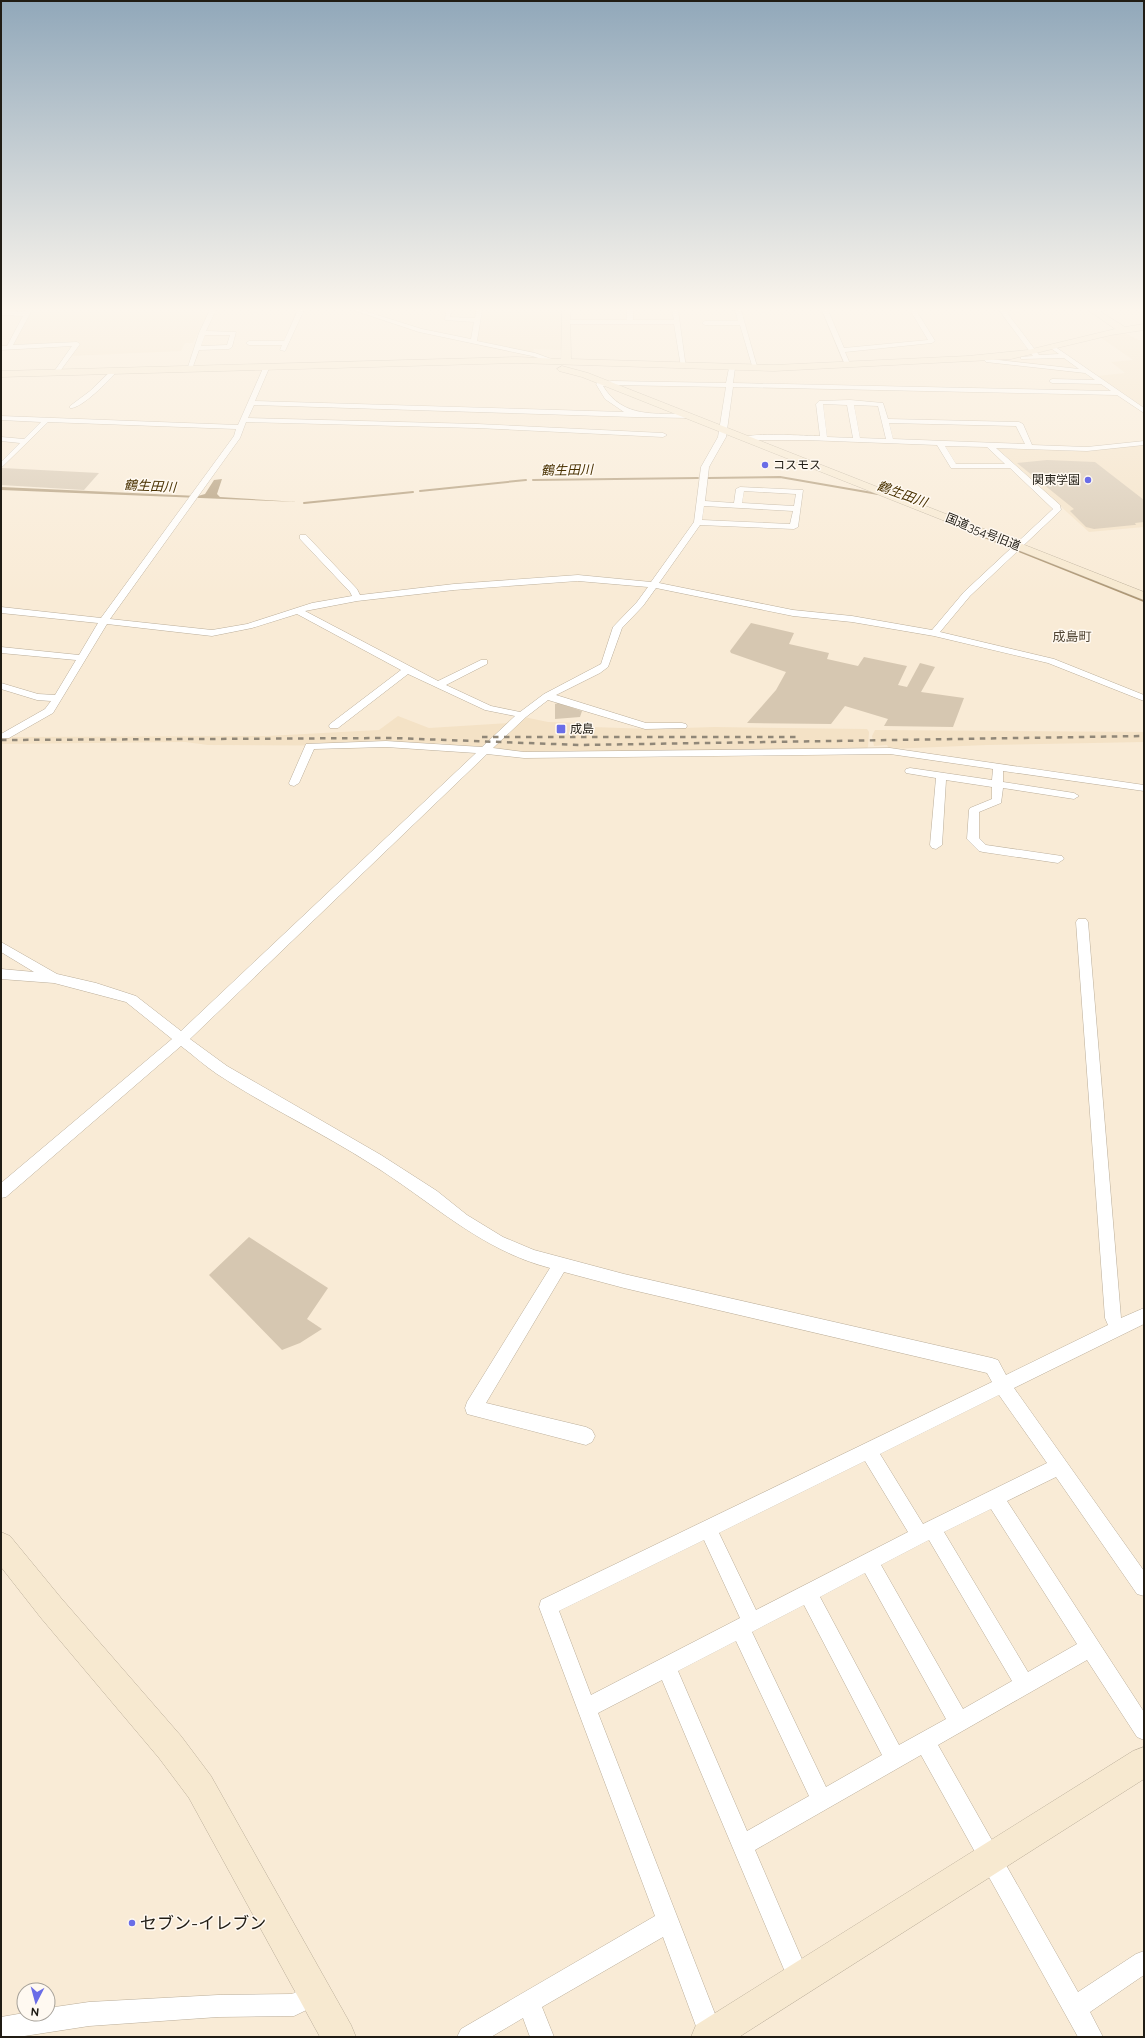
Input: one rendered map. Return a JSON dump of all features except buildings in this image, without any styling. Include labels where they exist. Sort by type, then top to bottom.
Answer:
[{"type":"street","points":[[5,736],[48,711],[58,698],[104,622],[237,436],[249,405]]},
{"type":"street","points":[[285,405],[546,421],[663,435]]},
{"type":"street","points":[[620,405],[634,415]]},
{"type":"street","name":"国道354号旧道","points":[[662,405],[1144,596]]},
{"type":"street","points":[[1,1192],[181,1039],[522,715],[547,696],[597,672],[605,665],[618,627],[640,604],[698,522],[705,467],[720,443],[724,429],[727,405]]},
{"type":"street","points":[[819,405],[824,438]]},
{"type":"street","points":[[851,405],[857,439]]},
{"type":"street","points":[[881,405],[890,440]]},
{"type":"street","points":[[1135,405],[1144,411]]},
{"type":"street","points":[[244,420],[477,426],[634,415],[690,416]]},
{"type":"street","points":[[1,418],[240,427]]},
{"type":"street","points":[[1,466],[46,420]]},
{"type":"street","points":[[884,421],[1019,424],[1029,446]]},
{"type":"street","points":[[747,438],[890,440],[1087,449],[1144,443]]},
{"type":"street","points":[[1,440],[26,440]]},
{"type":"street","points":[[939,442],[954,466],[1012,466]]},
{"type":"street","points":[[934,632],[967,594],[1057,510],[1057,507],[988,444]]},
{"type":"street","points":[[698,522],[794,527],[800,492],[740,488],[738,506]]},
{"type":"street","points":[[701,503],[797,509]]},
{"type":"street","points":[[303,537],[354,591],[357,598]]},
{"type":"street","points":[[1,610],[212,633],[249,626],[297,610],[357,598],[565,578],[654,585],[793,614],[852,619],[934,632],[1051,661],[1144,698]]},
{"type":"street","points":[[297,610],[407,670],[438,685],[488,708],[522,715]]},
{"type":"street","points":[[1,650],[82,658]]},
{"type":"street","points":[[438,685],[484,662]]},
{"type":"street","points":[[334,726],[407,670]]},
{"type":"street","points":[[1,686],[37,697],[58,698]]},
{"type":"street","points":[[547,696],[645,726],[682,726]]},
{"type":"street","points":[[294,783],[310,746],[386,744],[517,754],[597,755],[748,754],[869,750],[904,753],[1144,788]]},
{"type":"street","points":[[998,767],[997,801],[974,810],[973,838],[983,848],[1058,859]]},
{"type":"street","points":[[910,771],[1074,796]]},
{"type":"street","points":[[936,845],[941,776]]},
{"type":"street","points":[[1082,922],[1113,1318],[1117,1328]]},
{"type":"street","points":[[1,946],[54,978]]},
{"type":"street","points":[[1,974],[54,978],[96,988],[131,999],[222,1070],[376,1159],[432,1196],[462,1220],[498,1242],[533,1257],[624,1281],[992,1366],[1003,1386],[1143,1584]]},
{"type":"street","points":[[561,1264],[473,1408],[586,1436]]},
{"type":"street","points":[[1144,1316],[548,1607],[711,2036],[799,1978],[992,1859],[1144,1762]]},
{"type":"street","points":[[869,1451],[926,1532],[1025,1685]]},
{"type":"street","points":[[587,1708],[926,1532],[1059,1466]]},
{"type":"street","points":[[994,1498],[1144,1730]]},
{"type":"street","points":[[708,1529],[746,1625],[822,1801]]},
{"type":"street","points":[[1,1545],[51,1608],[170,1747],[200,1787],[339,2037]]},
{"type":"street","points":[[869,1562],[959,1722]]},
{"type":"street","points":[[808,1593],[895,1759]]},
{"type":"street","points":[[744,1845],[1091,1647]]},
{"type":"street","points":[[666,1666],[744,1845],[799,1978]]},
{"type":"street","points":[[926,1742],[1092,2037]]},
{"type":"street","points":[[469,2037],[668,1920]]},
{"type":"street","points":[[1075,2008],[1144,1962]]},
{"type":"street","points":[[1,2029],[39,2021],[89,2014],[218,2006],[294,2005],[316,1994]]},
{"type":"street","points":[[529,2003],[542,2037]]},
{"type":"shaded area","name":"関東学園","points":[[1144,445],[1144,527],[1089,532],[995,447],[1087,451]]},
{"type":"shaded area","points":[[1047,460],[1095,462],[1144,500],[1144,522],[1135,523],[1136,525],[1094,529],[1086,527],[1070,511],[1074,509],[1017,463]]},
{"type":"shaded area","points":[[2,468],[99,473],[84,490],[1,485]]},
{"type":"shaded area","points":[[222,479],[217,494],[220,497],[298,502],[1,490],[1,487],[198,496],[205,494],[214,480]]},
{"type":"shaded area","points":[[751,623],[794,633],[789,644],[829,653],[827,659],[858,666],[864,657],[907,666],[898,685],[907,687],[920,663],[935,667],[921,692],[964,698],[953,727],[884,726],[888,719],[845,706],[831,724],[747,723],[776,690],[786,672],[731,653],[730,651]]},
{"type":"shaded area","points":[[558,703],[582,711],[580,717],[555,719],[555,704]]},
{"type":"shaded area","points":[[398,716],[429,728],[509,723],[483,748],[451,747],[449,744],[435,743],[434,746],[208,745],[185,742],[1,744],[1,740],[9,737],[267,736],[379,730]]},
{"type":"shaded area","points":[[524,717],[548,722],[591,723],[591,727],[653,729],[714,727],[867,729],[869,732],[868,747],[866,749],[525,753],[492,748]]},
{"type":"shaded area","points":[[875,730],[1144,732],[1144,742],[987,745],[889,749],[887,745],[874,746],[872,736]]},
{"type":"shaded area","points":[[249,1237],[328,1288],[307,1319],[322,1329],[300,1343],[282,1350],[209,1275]]},
{"type":"waterway","name":"鶴生田川","points":[[708,478],[780,477],[878,494]]},
{"type":"waterway","name":"鶴生田川","points":[[533,480],[698,478]]},
{"type":"waterway","name":"鶴生田川","points":[[420,491],[526,480]]},
{"type":"waterway","name":"鶴生田川","points":[[304,503],[413,492]]},
{"type":"waterway","name":"鶴生田川","points":[[944,520],[1011,548]]},
{"type":"waterway","name":"鶴生田川","points":[[1019,551],[1144,601]]},
{"type":"railway","points":[[1,740],[393,738],[580,745],[1144,736]]},
{"type":"railway","points":[[482,737],[800,737]]},
{"type":"place","name":"コスモス","points":[[765,465]]},
{"type":"place","name":"関東学園","points":[[1088,480]]},
{"type":"place","name":"成島","points":[[561,729]]},
{"type":"place","name":"セブン-イレブン","points":[[132,1923]]},
{"type":"district","name":"成島町","points":[[1072,636]]}]
